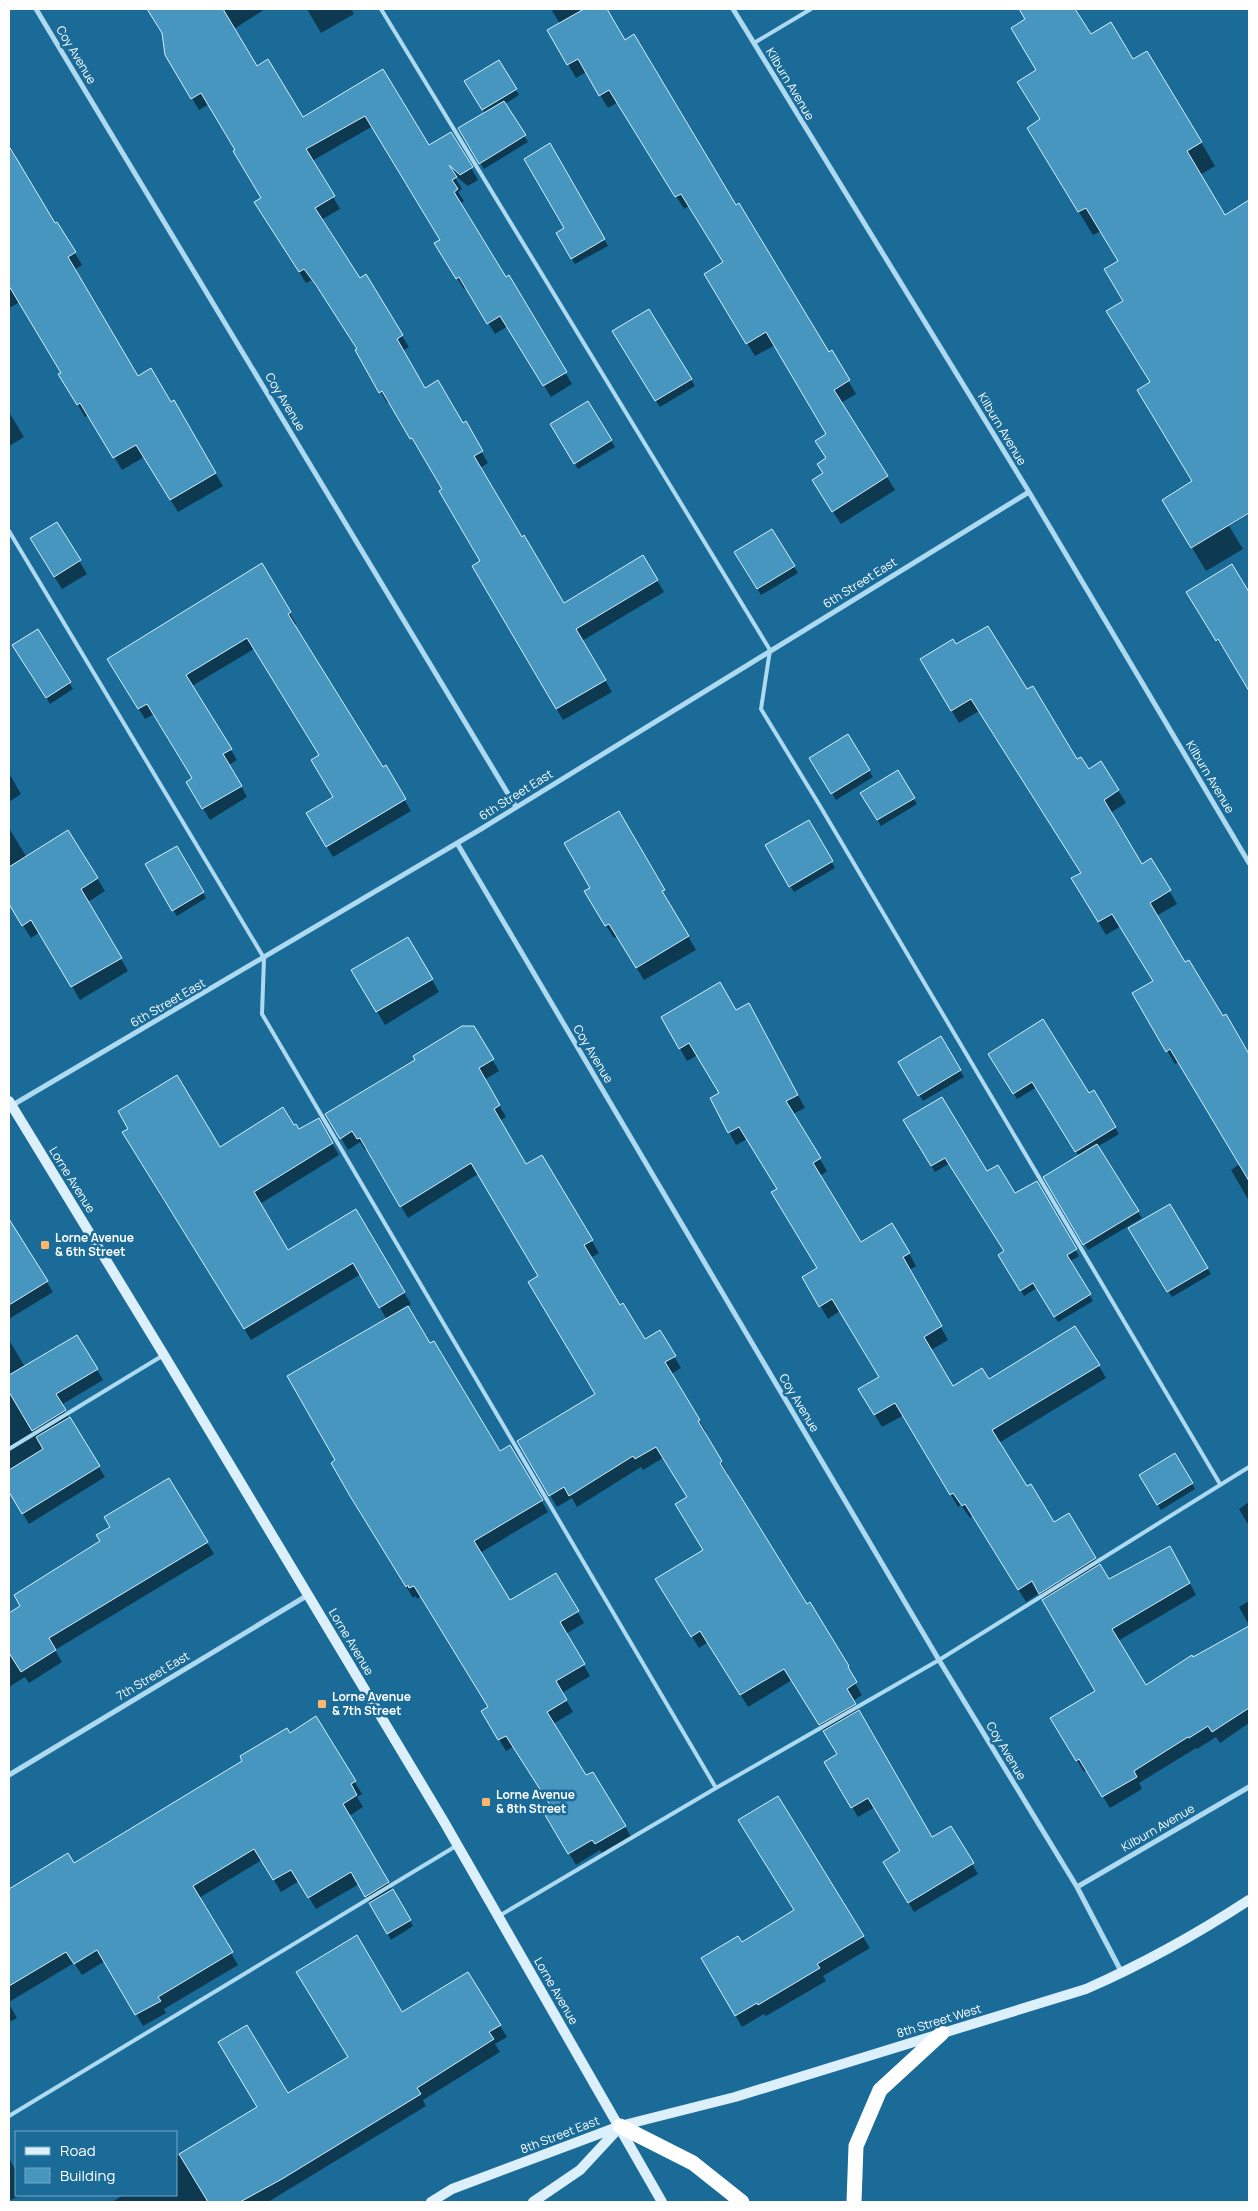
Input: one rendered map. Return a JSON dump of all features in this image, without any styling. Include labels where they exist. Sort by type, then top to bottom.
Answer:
[{"type":"highway","points":[[854,2202],[856,2146],[880,2090],[942,2033]]},
{"type":"highway","points":[[620,2126],[693,2163],[742,2202]]},
{"type":"main road","name":"Lorne Avenue","points":[[10,1105],[164,1355],[458,1845],[662,2202]]},
{"type":"main road","name":"8th Street West","points":[[620,2126],[735,2097],[1086,1989],[1122,1973],[1211,1925],[1249,1900]]},
{"type":"main road","name":"8th Street East","points":[[431,2202],[452,2189],[620,2126]]},
{"type":"main road","name":"8th Street East","points":[[533,2202],[580,2170],[620,2126]]},
{"type":"street","name":"Coy Avenue","points":[[36,9],[516,806]]},
{"type":"street","name":"Kilburn Avenue","points":[[733,9],[1029,492],[1249,863]]},
{"type":"street","name":"6th Street East","points":[[10,1105],[264,958],[457,843],[1029,492]]},
{"type":"street","name":"Coy Avenue","points":[[457,843],[939,1660],[1077,1887],[1122,1973]]},
{"type":"street","name":"7th Street East","points":[[9,1775],[308,1595]]},
{"type":"street","name":"Kilburn Avenue","points":[[1077,1887],[1249,1787]]},
{"type":"lane","points":[[381,9],[770,650],[761,709],[1220,1484]]},
{"type":"lane","points":[[754,43],[811,9]]},
{"type":"lane","points":[[9,531],[264,958],[262,1014],[716,1788]]},
{"type":"lane","points":[[9,1448],[164,1355]]},
{"type":"lane","points":[[499,1916],[716,1788],[939,1660],[1249,1467]]},
{"type":"lane","points":[[9,2116],[458,1845]]},
{"type":"building","points":[[147,9],[223,9],[257,66],[268,59],[303,117],[383,69],[429,145],[451,132],[473,167],[460,175],[449,165],[457,177],[452,180],[458,189],[454,192],[506,277],[509,275],[567,372],[543,386],[500,316],[487,324],[459,277],[456,279],[434,243],[440,240],[365,116],[306,149],[335,196],[315,208],[360,278],[366,274],[403,335],[397,339],[425,388],[438,380],[463,423],[466,421],[483,451],[474,456],[564,603],[643,555],[658,580],[576,629],[606,680],[556,709],[472,566],[480,561],[439,491],[442,489],[382,391],[379,393],[355,350],[357,349],[316,285],[304,269],[299,272],[254,202],[261,198],[233,151],[235,150],[201,93],[191,99],[165,55],[162,33]]},
{"type":"building","points":[[584,9],[607,9],[625,40],[634,34],[736,205],[739,203],[829,352],[832,350],[850,380],[834,390],[888,476],[832,512],[812,480],[823,473],[817,464],[826,458],[815,441],[826,434],[766,332],[746,344],[704,274],[723,262],[681,194],[675,197],[609,90],[599,96],[578,59],[567,65],[547,30]]},
{"type":"building","points":[[1019,9],[1075,9],[1091,34],[1111,22],[1133,59],[1147,51],[1202,142],[1187,151],[1225,215],[1249,200],[1249,513],[1191,548],[1162,500],[1192,481],[1137,390],[1150,382],[1106,311],[1123,301],[1104,269],[1118,261],[1086,208],[1078,212],[1027,128],[1040,119],[1017,82],[1036,70],[1011,28],[1025,19]]},
{"type":"building","points":[[499,60],[517,89],[482,110],[464,81]]},
{"type":"building","points":[[504,101],[526,135],[479,164],[458,128]]},
{"type":"building","points":[[550,143],[605,239],[571,259],[556,233],[564,228],[524,159]]},
{"type":"building","points":[[9,146],[55,223],[57,222],[76,252],[68,257],[138,376],[151,368],[171,402],[174,400],[216,473],[170,500],[136,445],[113,458],[80,403],[77,405],[58,374],[61,373],[9,286]]},
{"type":"building","points":[[649,309],[692,379],[655,401],[612,331]]},
{"type":"building","points":[[588,401],[612,440],[574,464],[550,424]]},
{"type":"building","points":[[57,522],[81,560],[54,577],[30,538]]},
{"type":"building","points":[[772,529],[795,566],[757,589],[734,552]]},
{"type":"building","points":[[262,563],[291,612],[288,614],[383,767],[386,765],[406,799],[326,847],[306,813],[333,797],[311,760],[319,755],[247,638],[186,675],[232,749],[223,754],[242,786],[202,809],[186,782],[192,778],[147,704],[138,709],[107,659]]},
{"type":"building","points":[[1232,564],[1249,592],[1249,691],[1218,639],[1216,641],[1186,592]]},
{"type":"building","points":[[988,626],[1027,689],[1033,686],[1077,759],[1081,757],[1089,769],[1101,761],[1119,790],[1104,800],[1142,864],[1151,858],[1171,890],[1150,903],[1185,962],[1189,960],[1223,1016],[1226,1014],[1249,1054],[1249,1181],[1170,1049],[1166,1052],[1132,993],[1153,981],[1112,914],[1098,922],[1071,878],[1081,873],[971,699],[951,711],[920,659],[953,639],[956,644]]},
{"type":"building","points":[[38,629],[71,682],[46,698],[12,645]]},
{"type":"building","points":[[848,734],[870,770],[831,794],[809,758]]},
{"type":"building","points":[[898,770],[915,798],[877,820],[860,793]]},
{"type":"building","points":[[619,811],[665,890],[662,891],[689,936],[636,968],[609,924],[605,926],[584,891],[590,888],[564,843]]},
{"type":"building","points":[[809,820],[833,861],[789,887],[765,845]]},
{"type":"building","points":[[68,830],[98,878],[81,889],[122,958],[71,987],[31,920],[22,926],[9,904],[9,867]]},
{"type":"building","points":[[177,846],[204,892],[172,911],[145,864]]},
{"type":"building","points":[[408,937],[433,979],[376,1012],[351,970]]},
{"type":"building","points":[[720,982],[736,1010],[749,1003],[798,1095],[786,1101],[821,1158],[813,1163],[861,1242],[892,1223],[910,1253],[903,1257],[942,1326],[924,1337],[953,1386],[982,1368],[989,1379],[1075,1326],[1100,1365],[992,1430],[1027,1486],[1031,1484],[1054,1522],[1069,1513],[1096,1558],[1039,1594],[1032,1581],[1018,1590],[965,1504],[962,1506],[953,1493],[950,1495],[895,1403],[874,1415],[858,1389],[879,1377],[832,1299],[819,1307],[802,1277],[817,1268],[771,1192],[777,1189],[739,1127],[728,1133],[710,1098],[719,1093],[689,1043],[679,1049],[661,1017]]},
{"type":"building","points":[[1043,1019],[1089,1093],[1094,1090],[1116,1127],[1075,1152],[1032,1082],[1013,1094],[988,1054]]},
{"type":"building","points":[[462,1026],[474,1026],[494,1059],[479,1068],[500,1105],[494,1109],[526,1164],[542,1155],[593,1240],[584,1245],[620,1305],[623,1303],[645,1339],[660,1330],[676,1356],[665,1362],[700,1420],[698,1421],[722,1461],[720,1463],[807,1604],[810,1602],[849,1666],[857,1682],[847,1689],[856,1704],[819,1725],[784,1669],[740,1695],[700,1631],[691,1637],[655,1579],[703,1550],[675,1504],[687,1497],[656,1447],[635,1459],[633,1456],[569,1496],[564,1487],[549,1496],[517,1441],[595,1394],[528,1282],[538,1276],[471,1163],[400,1207],[360,1138],[357,1139],[352,1131],[340,1139],[325,1114],[415,1060],[413,1056]]},
{"type":"building","points":[[941,1036],[961,1070],[918,1096],[898,1062]]},
{"type":"building","points":[[177,1075],[220,1147],[283,1107],[294,1125],[296,1124],[299,1129],[319,1118],[333,1143],[254,1192],[288,1250],[356,1209],[405,1292],[379,1308],[353,1263],[244,1329],[122,1132],[128,1129],[118,1111]]},
{"type":"building","points":[[942,1097],[987,1171],[998,1165],[1015,1193],[1037,1181],[1077,1249],[1067,1255],[1091,1294],[1054,1317],[1033,1283],[1020,1291],[998,1255],[1004,1251],[945,1158],[931,1166],[903,1120]]},
{"type":"building","points":[[1097,1144],[1139,1211],[1083,1245],[1043,1177]]},
{"type":"building","points":[[1170,1204],[1208,1268],[1167,1292],[1128,1228]]},
{"type":"building","points":[[9,1219],[48,1281],[9,1305]]},
{"type":"building","points":[[408,1306],[430,1343],[434,1341],[500,1451],[510,1445],[543,1500],[474,1541],[510,1600],[556,1573],[579,1611],[560,1622],[585,1664],[556,1681],[567,1700],[547,1712],[586,1775],[593,1772],[626,1826],[595,1844],[592,1840],[568,1854],[542,1810],[550,1805],[506,1736],[498,1740],[481,1711],[488,1707],[414,1586],[409,1588],[408,1585],[406,1587],[350,1496],[331,1463],[335,1460],[287,1376]]},
{"type":"building","points":[[77,1335],[98,1369],[56,1394],[66,1410],[32,1431],[9,1392],[9,1375]]},
{"type":"building","points":[[70,1417],[100,1466],[22,1514],[9,1492],[9,1470],[43,1449],[36,1437]]},
{"type":"building","points":[[1175,1453],[1193,1483],[1157,1505],[1139,1475]]},
{"type":"building","points":[[169,1478],[208,1542],[49,1638],[56,1650],[21,1672],[9,1653],[9,1613],[20,1606],[14,1595],[100,1541],[96,1535],[110,1527],[104,1517]]},
{"type":"building","points":[[1170,1546],[1190,1583],[1112,1629],[1146,1685],[1192,1655],[1193,1657],[1249,1626],[1249,1708],[1212,1732],[1208,1726],[1188,1737],[1134,1771],[1137,1777],[1102,1797],[1079,1759],[1076,1761],[1050,1718],[1095,1691],[1042,1600],[1100,1564],[1109,1579]]},
{"type":"building","points":[[859,1710],[932,1837],[951,1826],[974,1863],[908,1903],[883,1862],[900,1851],[868,1798],[851,1808],[824,1762],[837,1754],[823,1731]]},
{"type":"building","points":[[316,1716],[356,1781],[351,1784],[357,1795],[343,1804],[389,1882],[365,1897],[351,1872],[308,1898],[291,1870],[273,1880],[254,1849],[193,1886],[233,1952],[158,1997],[161,2001],[135,2015],[97,1950],[74,1964],[66,1952],[9,1986],[9,1889],[68,1853],[74,1863],[242,1761],[240,1756],[287,1728],[290,1733]]},
{"type":"building","points":[[778,1796],[864,1936],[817,1964],[820,1968],[758,2005],[757,2003],[735,2016],[701,1958],[738,1936],[742,1942],[794,1910],[738,1820]]},
{"type":"building","points":[[393,1889],[411,1920],[387,1934],[369,1903]]},
{"type":"building","points":[[357,1935],[402,2012],[468,1972],[501,2025],[489,2032],[494,2039],[417,2088],[421,2094],[282,2179],[240,2202],[208,2202],[179,2154],[257,2107],[218,2042],[247,2025],[288,2093],[348,2057],[296,1972]]},
{"type":"place","name":"Lorne Avenue & 6th Street","points":[[45,1245]]},
{"type":"place","name":"Lorne Avenue & 7th Street","points":[[322,1704]]},
{"type":"place","name":"Lorne Avenue & 8th Street","points":[[486,1802]]}]
